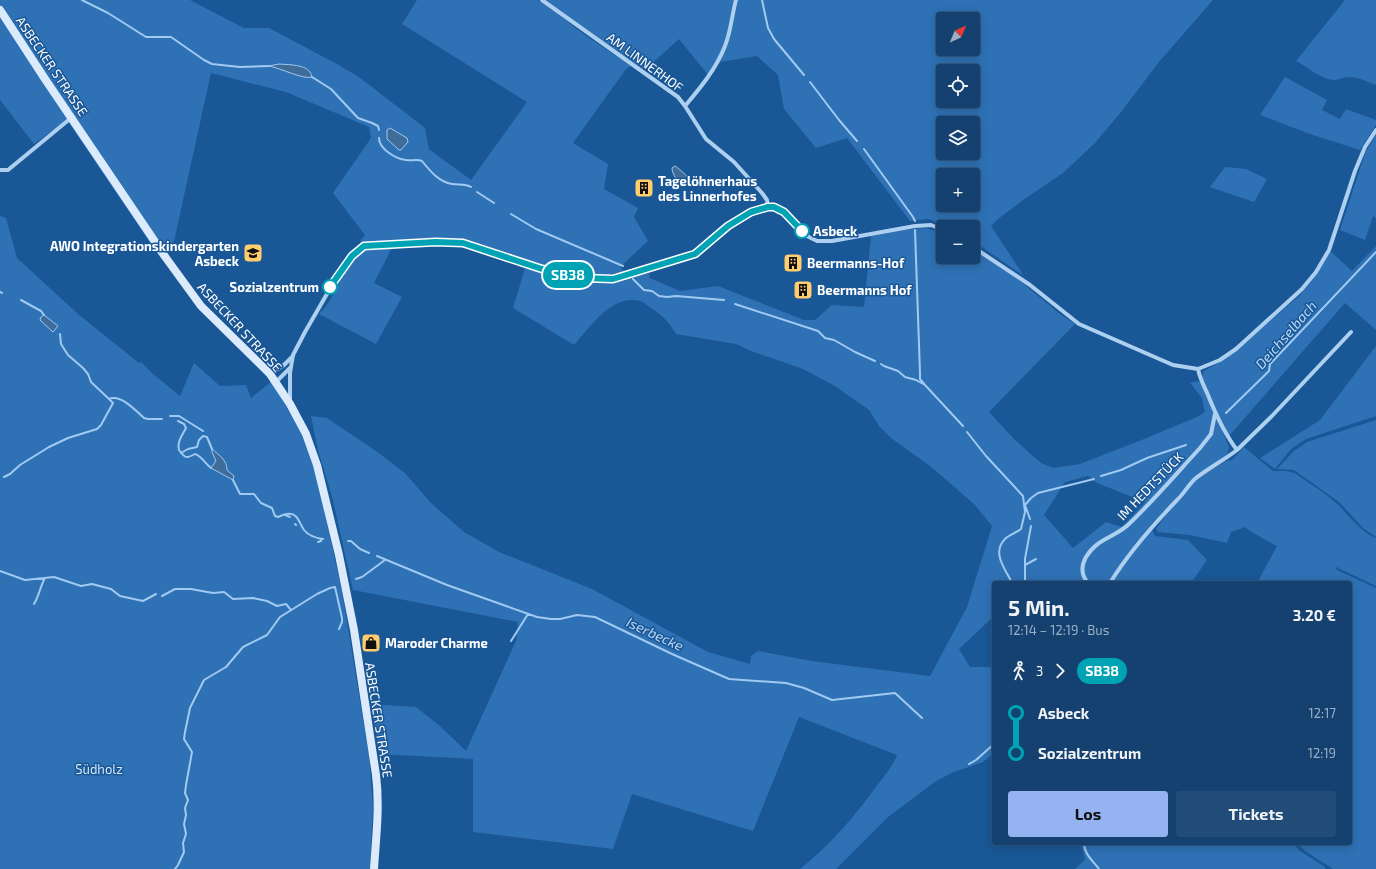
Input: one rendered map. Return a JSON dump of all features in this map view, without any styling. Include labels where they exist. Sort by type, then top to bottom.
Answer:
[{"type":"main road","name":"ASBECKER STRASSE","points":[[0,10],[166,258],[201,306],[270,374],[290,404],[306,434],[317,465],[339,555],[354,630],[378,794],[378,817],[374,869]]},
{"type":"street","name":"AM LINNERHOF","points":[[542,0],[678,97],[706,139],[734,162],[762,193],[767,200],[768,207]]},
{"type":"street","points":[[685,106],[706,82],[718,62],[726,45],[736,0]]},
{"type":"street","points":[[0,170],[8,170],[72,117]]},
{"type":"street","points":[[980,252],[1030,285],[1079,324],[1173,366],[1198,369],[1220,360],[1236,349],[1302,290],[1316,272],[1329,250],[1355,171],[1365,147],[1376,130]]},
{"type":"street","points":[[270,374],[284,365],[293,356],[335,280],[352,256],[364,246],[436,242],[463,243],[542,269],[583,278],[613,279],[695,254],[728,226],[751,212],[768,207],[774,207],[784,212],[807,236],[817,242],[832,241],[915,226],[931,225],[936,227]]},
{"type":"street","points":[[1111,581],[1159,518],[1180,498],[1189,485],[1197,477],[1223,461],[1237,450],[1271,417],[1351,332]]},
{"type":"street","points":[[290,404],[291,367],[293,356]]},
{"type":"street","points":[[276,382],[291,367]]},
{"type":"street","points":[[1198,369],[1200,379],[1215,414],[1229,440],[1237,450]]},
{"type":"street","name":"IM HEDTSTÜCK","points":[[1086,581],[1082,574],[1086,558],[1092,549],[1106,538],[1128,525],[1200,448],[1211,434],[1215,414]]},
{"type":"green space","points":[[0,0],[190,0],[244,28],[269,28],[359,77],[425,128],[429,149],[471,180],[527,102],[402,24],[417,0],[538,0],[582,33],[631,66],[626,69],[573,143],[608,164],[604,189],[638,208],[634,217],[648,241],[620,267],[624,271],[603,276],[559,272],[492,250],[449,240],[360,242],[365,235],[333,193],[371,138],[369,127],[286,92],[211,73],[173,246],[164,250],[161,259],[67,120],[34,144],[0,100]]},
{"type":"green space","points":[[544,0],[735,0],[725,45],[708,75],[679,39],[645,70]]},
{"type":"green space","points":[[738,0],[1213,0],[1159,62],[1095,143],[1063,173],[1023,200],[991,226],[1024,276],[980,246],[980,220],[936,220],[936,222],[928,219],[910,221],[847,138],[816,148],[784,109],[778,75],[757,56],[720,62],[733,26]]},
{"type":"green space","points":[[1345,0],[1376,0],[1376,85],[1352,77],[1336,80],[1329,79],[1319,75],[1296,61]]},
{"type":"green space","points":[[1285,77],[1327,100],[1322,110],[1340,119],[1346,109],[1376,120],[1376,125],[1360,150],[1310,134],[1260,115]]},
{"type":"green space","points":[[1376,134],[1376,218],[1373,216],[1365,240],[1340,230],[1365,153]]},
{"type":"green space","points":[[1225,167],[1246,169],[1267,179],[1254,202],[1210,187]]},
{"type":"green space","name":"Südholz","points":[[0,216],[6,218],[17,258],[78,314],[139,363],[141,362],[180,396],[194,363],[220,386],[246,385],[251,398],[272,381],[276,387],[305,441],[316,474],[342,591],[369,756],[373,806],[370,869],[0,869]]},
{"type":"green space","points":[[926,228],[936,231],[936,264],[980,264],[980,254],[1020,281],[1060,314],[1075,324],[989,412],[1015,440],[1041,463],[1053,468],[1080,464],[1197,417],[1205,412],[1202,398],[1190,383],[1199,381],[1211,403],[1229,447],[1228,452],[1224,459],[1195,477],[1150,526],[1155,536],[1188,540],[1207,560],[1192,581],[992,581],[992,618],[959,649],[970,667],[992,667],[992,755],[983,762],[954,772],[936,781],[888,817],[836,869],[800,869],[822,850],[852,818],[889,770],[897,755],[799,717],[753,831],[632,794],[613,849],[473,832],[473,759],[380,754],[371,704],[416,707],[441,727],[466,751],[516,641],[518,622],[353,590],[333,500],[318,450],[311,416],[327,418],[376,451],[405,473],[431,503],[464,532],[499,552],[592,589],[708,652],[750,664],[751,656],[758,651],[812,661],[930,676],[967,607],[992,526],[974,504],[930,466],[891,438],[879,426],[869,410],[835,386],[803,369],[751,351],[736,344],[676,334],[662,316],[640,301],[630,300],[620,302],[611,307],[595,321],[574,345],[513,308],[525,268],[581,282],[610,282],[649,273],[650,278],[680,291],[718,286],[804,320],[815,320],[832,305],[864,307],[871,236],[894,231]],"holes":[[[1088,476],[1097,483],[1145,502],[1122,527],[1106,522],[1073,548],[1044,515],[1065,482]]]},
{"type":"green space","points":[[393,246],[374,283],[402,297],[376,344],[319,314],[331,299],[349,262],[357,254],[362,251],[378,247]]},
{"type":"green space","points":[[1376,246],[1376,330],[1345,303],[1229,436],[1216,411],[1202,376],[1204,371],[1224,360],[1242,346],[1301,294],[1311,282],[1330,251],[1352,271]]},
{"type":"green space","points":[[1376,346],[1376,416],[1306,439],[1291,449],[1275,469],[1260,458],[1320,420]]},
{"type":"green space","points":[[1376,420],[1376,537],[1363,528],[1339,502],[1294,470],[1277,469],[1294,451],[1307,442]]},
{"type":"green space","points":[[1244,447],[1273,471],[1295,473],[1332,500],[1360,527],[1376,538],[1376,586],[1338,568],[1339,565],[1336,568],[1337,570],[1376,588],[1376,869],[1333,869],[1305,851],[1299,845],[1352,845],[1352,581],[1258,581],[1277,546],[1244,527],[1231,532],[1227,543],[1190,535],[1158,532],[1156,529],[1166,514],[1181,499],[1197,479],[1226,461],[1232,460]]},
{"type":"green space","points":[[1081,845],[1295,845],[1300,851],[1325,867],[1325,869],[1075,869],[1085,860]]},
{"type":"shaded area","points":[[279,64],[304,67],[308,70],[312,77],[303,77],[269,66]]},
{"type":"shaded area","points":[[390,128],[407,138],[408,142],[401,150],[399,150],[387,139],[387,130]]},
{"type":"shaded area","points":[[675,166],[688,177],[686,184],[681,184],[676,178],[672,168]]},
{"type":"shaded area","points":[[44,315],[58,326],[53,332],[40,320]]},
{"type":"shaded area","points":[[212,449],[226,463],[227,470],[234,476],[233,480],[211,468],[216,461]]},
{"type":"waterway","points":[[82,0],[108,13],[146,37],[171,37],[212,64],[240,67],[269,66]]},
{"type":"waterway","points":[[762,0],[768,28],[774,39],[804,75]]},
{"type":"waterway","points":[[312,77],[331,89],[358,118],[378,126],[379,130]]},
{"type":"waterway","points":[[810,82],[857,141]]},
{"type":"waterway","points":[[379,138],[385,150],[393,156],[406,160],[422,161],[443,181],[471,187]]},
{"type":"waterway","points":[[864,149],[915,221]]},
{"type":"waterway","points":[[477,192],[494,203]]},
{"type":"waterway","points":[[511,214],[536,229],[623,266]]},
{"type":"waterway","points":[[915,230],[920,379],[925,385]]},
{"type":"waterway","name":"Deichselbach","points":[[1226,413],[1269,371],[1270,364],[1376,252]]},
{"type":"waterway","points":[[633,279],[644,290],[652,291],[659,296],[724,300]]},
{"type":"waterway","name":"Iserbecke","points":[[21,300],[41,311],[44,315]]},
{"type":"waterway","points":[[735,304],[818,331],[825,338],[834,340],[875,361]]},
{"type":"waterway","name":"Iserbecke","points":[[60,334],[61,344],[68,355],[83,368],[88,374],[91,382],[109,399],[114,398],[123,401],[144,418],[162,419]]},
{"type":"waterway","points":[[881,364],[898,371],[905,377],[916,380],[925,385],[963,426]]},
{"type":"waterway","points":[[4,477],[49,447],[68,438],[97,429],[101,425],[113,403],[109,399]]},
{"type":"waterway","name":"Iserbecke","points":[[170,416],[179,416],[203,431]]},
{"type":"waterway","points":[[178,421],[184,424],[186,428],[179,441],[179,450],[186,457],[190,457],[195,454],[197,455],[202,458],[211,468]]},
{"type":"waterway","name":"Deichselbach","points":[[967,432],[986,456],[1023,496],[1025,512],[1021,529],[1008,536],[1001,544],[999,550],[999,556],[1003,567],[1011,581]]},
{"type":"waterway","points":[[181,453],[188,449],[197,447],[199,440],[203,436],[207,437],[212,449]]},
{"type":"waterway","name":"Deichselbach","points":[[1101,476],[1121,470],[1147,458],[1186,445]]},
{"type":"waterway","name":"Deichselbach","points":[[1030,519],[1025,505],[1038,493],[1094,479]]},
{"type":"waterway","name":"Iserbecke","points":[[233,480],[240,494],[254,494],[261,503],[272,508],[275,516],[278,517],[286,514],[296,516],[306,532],[312,536],[323,539]]},
{"type":"waterway","name":"Iserbecke","points":[[285,515],[290,517]]},
{"type":"waterway","points":[[1025,581],[1025,559],[1031,526]]},
{"type":"waterway","name":"Iserbecke","points":[[318,542],[321,541],[321,539]]},
{"type":"waterway","name":"Iserbecke","points":[[348,541],[351,541],[360,549],[369,553]]},
{"type":"waterway","name":"Iserbecke","points":[[377,556],[447,585],[537,617],[551,619],[560,619],[577,615],[595,617],[672,654],[729,679],[786,683],[804,688],[832,700],[895,693],[922,718]]},
{"type":"waterway","points":[[1025,565],[1036,559]]},
{"type":"waterway","points":[[356,579],[362,577],[385,560]]},
{"type":"waterway","points":[[0,571],[25,580],[54,577],[81,586],[92,584],[111,589],[120,596],[143,601],[156,594]]},
{"type":"waterway","points":[[34,604],[45,578]]},
{"type":"waterway","points":[[175,869],[184,852],[183,843],[186,834],[184,824],[186,815],[185,808],[188,800],[185,793],[192,752],[184,739],[185,732],[190,708],[204,680],[226,667],[243,647],[267,635],[280,617],[317,594],[335,587],[342,618],[339,629]]},
{"type":"waterway","points":[[162,596],[175,589],[191,589],[213,593],[224,592],[233,599],[253,598],[267,601],[277,606],[286,604],[291,610]]},
{"type":"waterway","points":[[511,641],[528,614]]},
{"type":"waterway","name":"Iserbecke","points":[[969,764],[976,760],[992,746]]},
{"type":"waterway","points":[[1084,845],[1087,854],[1099,869]]},
{"type":"bus line","name":"SB38","points":[[330,287],[352,256],[364,246],[378,244],[436,242],[463,243],[542,269],[583,278],[613,279],[695,254],[728,226],[751,212],[768,207],[780,209],[790,217],[802,231]]},
{"type":"place","name":"Tagelöhnerhaus des Linnerhofes","points":[[644,188]]},
{"type":"place","name":"Asbeck","points":[[802,231]]},
{"type":"place","name":"AWO Integrationskindergarten Asbeck","points":[[253,253]]},
{"type":"place","name":"Beermanns-Hof","points":[[793,263]]},
{"type":"place","name":"Sozialzentrum","points":[[330,287]]},
{"type":"place","name":"Beermanns Hof","points":[[803,290]]},
{"type":"place","name":"Maroder Charme","points":[[371,643]]}]
